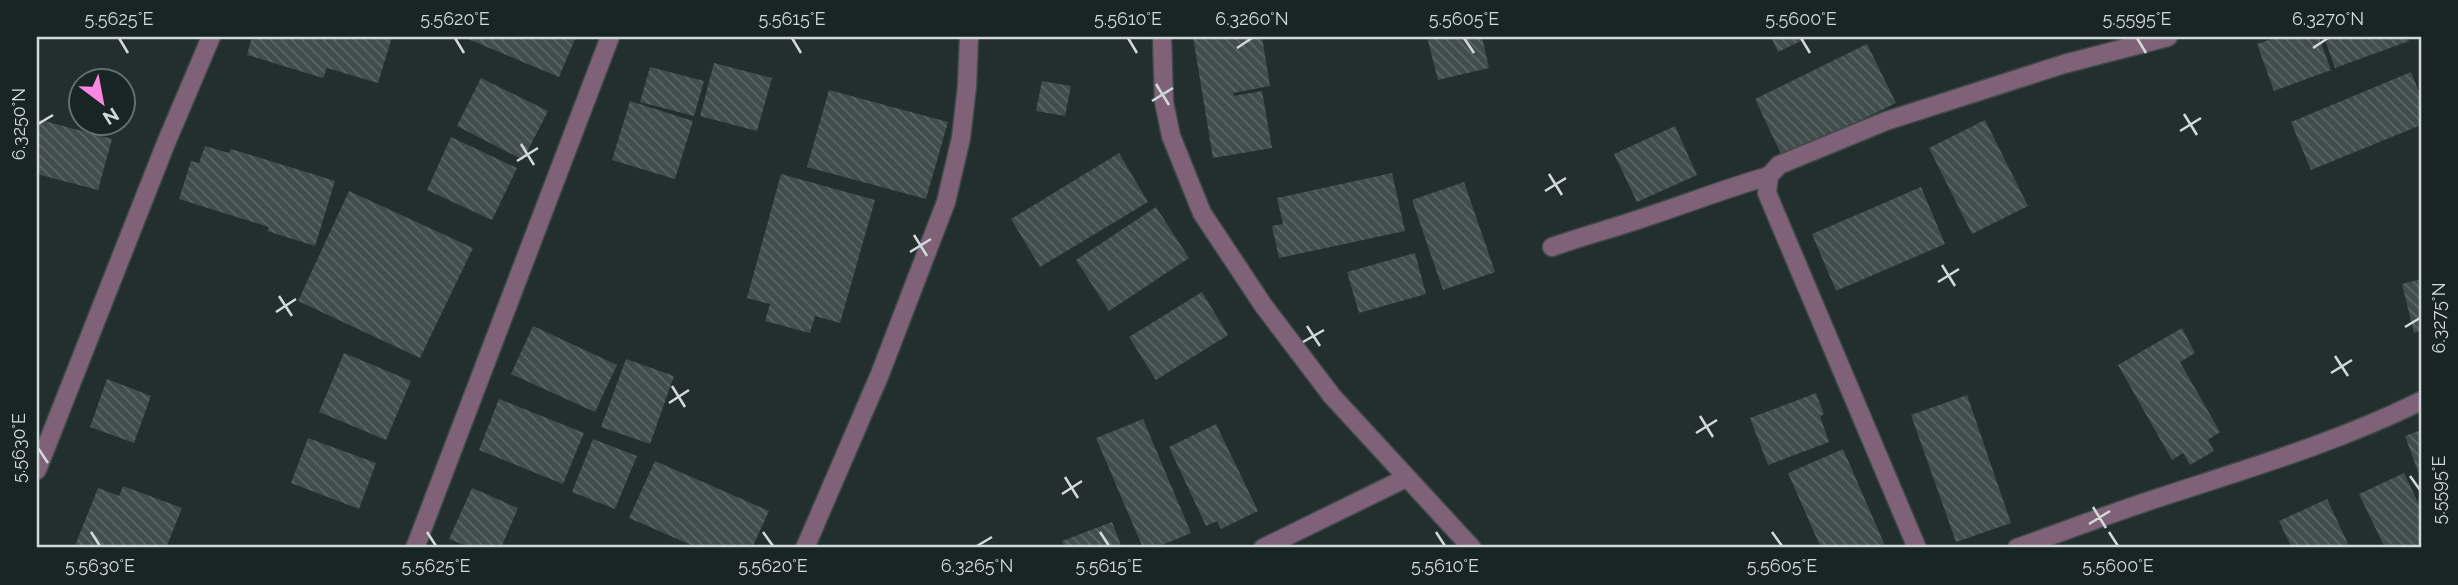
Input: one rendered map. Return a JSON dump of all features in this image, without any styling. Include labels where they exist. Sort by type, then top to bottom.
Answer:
[{"type":"street","points":[[37,470],[166,143],[211,37]]},
{"type":"street","points":[[415,548],[610,37]]},
{"type":"street","points":[[805,548],[875,385],[946,202],[961,138],[969,37]]},
{"type":"street","points":[[1162,37],[1164,102],[1171,136],[1202,213],[1263,305],[1332,396],[1472,548]]},
{"type":"street","points":[[1552,247],[1655,214],[1721,189],[1769,176],[1779,165],[1886,121],[2064,64],[2168,37]]},
{"type":"street","points":[[1769,176],[1767,193],[1917,548]]},
{"type":"street","points":[[2017,548],[2133,506],[2295,453],[2421,401]]},
{"type":"street","points":[[1263,548],[1406,478]]},
{"type":"building","points":[[252,37],[392,37],[378,83],[327,68],[323,78],[247,55]]},
{"type":"building","points":[[463,37],[570,37],[575,39],[559,77]]},
{"type":"building","points":[[1193,37],[1262,37],[1270,86],[1233,93],[1234,96],[1262,91],[1272,148],[1213,158]]},
{"type":"building","points":[[1427,37],[1482,37],[1489,68],[1438,80]]},
{"type":"building","points":[[1771,37],[1809,37],[1778,52]]},
{"type":"building","points":[[2277,37],[2319,37],[2331,70],[2274,91],[2257,44]]},
{"type":"building","points":[[2324,37],[2407,37],[2409,41],[2335,68]]},
{"type":"building","points":[[1867,44],[1896,103],[1783,158],[1755,99]]},
{"type":"building","points":[[714,63],[772,78],[757,131],[700,116]]},
{"type":"building","points":[[650,67],[704,81],[694,116],[640,102]]},
{"type":"building","points":[[2411,72],[2421,97],[2421,125],[2311,170],[2291,122]]},
{"type":"building","points":[[481,78],[548,111],[523,160],[457,126]]},
{"type":"building","points":[[1042,81],[1071,86],[1065,116],[1036,111]]},
{"type":"building","points":[[829,90],[948,122],[926,199],[807,167]]},
{"type":"building","points":[[630,101],[693,121],[675,179],[612,160]]},
{"type":"building","points":[[37,119],[66,127],[66,136],[101,136],[112,139],[98,190],[37,174]]},
{"type":"building","points":[[1985,120],[2028,206],[1972,234],[1929,148]]},
{"type":"building","points":[[1675,126],[1697,175],[1637,202],[1614,154]]},
{"type":"building","points":[[451,137],[517,168],[492,220],[427,190]]},
{"type":"building","points":[[205,146],[229,153],[231,149],[335,181],[315,246],[267,231],[269,227],[179,199],[191,161],[199,163]]},
{"type":"building","points":[[1119,153],[1148,202],[1040,267],[1011,219]]},
{"type":"building","points":[[1392,173],[1405,231],[1279,258],[1272,226],[1283,224],[1277,198]]},
{"type":"building","points":[[781,174],[875,200],[840,323],[815,316],[810,333],[765,321],[770,304],[747,298]]},
{"type":"building","points":[[1464,182],[1495,272],[1443,290],[1412,200]]},
{"type":"building","points":[[1921,187],[1945,244],[1836,291],[1812,234]]},
{"type":"building","points":[[349,191],[473,248],[420,358],[298,301]]},
{"type":"building","points":[[1156,207],[1189,258],[1109,311],[1076,260]]},
{"type":"building","points":[[1415,253],[1426,294],[1359,313],[1347,272]]},
{"type":"building","points":[[2421,279],[2421,331],[2414,333],[2402,284]]},
{"type":"building","points":[[1202,292],[1228,335],[1156,380],[1129,337]]},
{"type":"building","points":[[533,326],[617,365],[595,412],[511,374]]},
{"type":"building","points":[[2182,328],[2195,353],[2180,362],[2220,432],[2208,440],[2214,451],[2190,465],[2183,453],[2172,460],[2118,365]]},
{"type":"building","points":[[344,353],[411,381],[386,440],[319,412]]},
{"type":"building","points":[[626,359],[674,376],[650,444],[601,427]]},
{"type":"building","points":[[107,379],[151,396],[134,443],[90,427]]},
{"type":"building","points":[[1816,393],[1824,414],[1820,416],[1829,442],[1768,465],[1750,418]]},
{"type":"building","points":[[1967,395],[2011,523],[1956,542],[1911,415]]},
{"type":"building","points":[[499,399],[584,433],[563,484],[479,450]]},
{"type":"building","points":[[1143,419],[1191,533],[1155,548],[1143,548],[1096,438]]},
{"type":"building","points":[[1216,424],[1258,511],[1221,529],[1217,521],[1206,526],[1169,447]]},
{"type":"building","points":[[2421,430],[2421,480],[2405,436]]},
{"type":"building","points":[[308,438],[376,463],[359,509],[291,483]]},
{"type":"building","points":[[593,439],[637,456],[615,509],[572,492]]},
{"type":"building","points":[[1843,449],[1886,548],[1821,548],[1788,473]]},
{"type":"building","points":[[655,461],[769,511],[752,548],[698,548],[629,518]]},
{"type":"building","points":[[2404,473],[2421,509],[2421,548],[2385,548],[2359,494]]},
{"type":"building","points":[[123,486],[182,508],[166,548],[74,548],[98,488],[119,496]]},
{"type":"building","points":[[472,488],[518,508],[501,548],[472,548],[449,539]]},
{"type":"building","points":[[2327,499],[2350,548],[2292,548],[2279,521]]},
{"type":"building","points":[[1112,522],[1122,548],[1065,548],[1062,541]]}]
